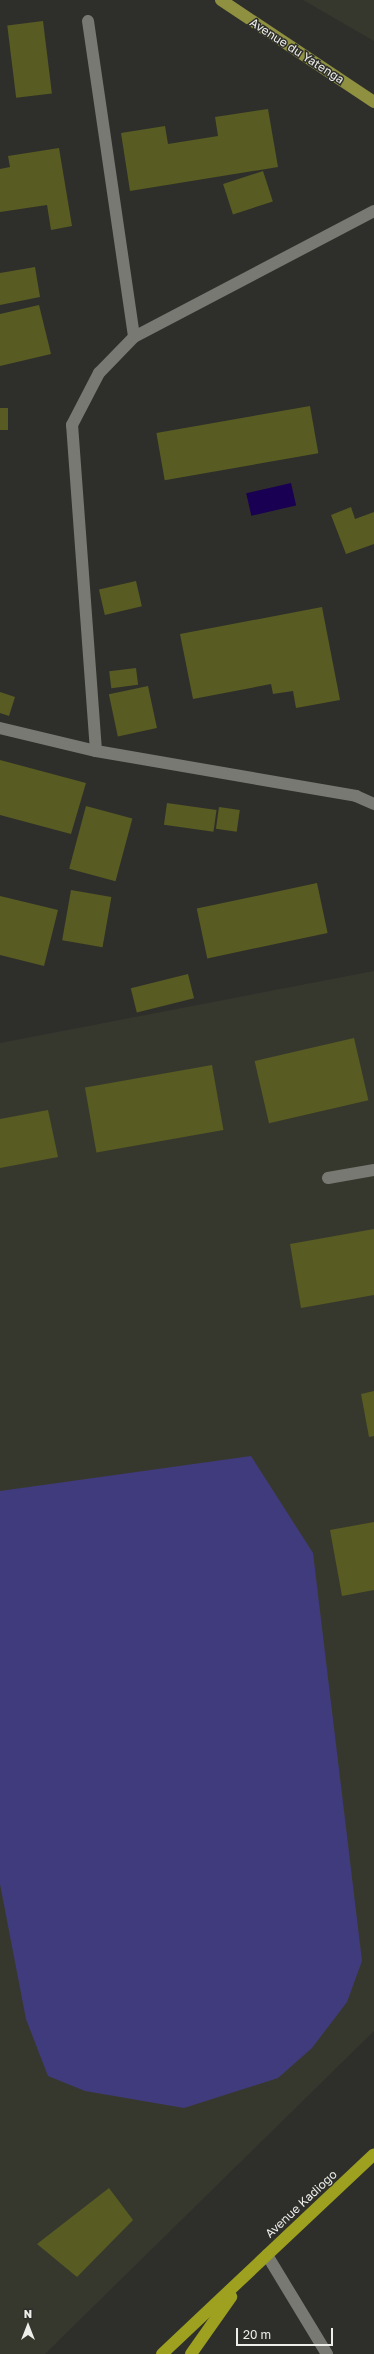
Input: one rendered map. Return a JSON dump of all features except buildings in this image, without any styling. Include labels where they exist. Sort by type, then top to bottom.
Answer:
[{"type":"highway","name":"Avenue Kadiogo","points":[[162,2354],[374,2154]]},
{"type":"highway","name":"Avenue Kadiogo","points":[[190,2354],[247,2275]]},
{"type":"main road","name":"Avenue du Yatenga","points":[[221,0],[374,102]]},
{"type":"street","points":[[88,21],[134,336]]},
{"type":"street","points":[[96,751],[72,425],[99,373],[134,336],[374,211]]},
{"type":"street","points":[[0,728],[96,751],[356,796],[374,804]]},
{"type":"street","points":[[328,1178],[374,1170]]},
{"type":"street","points":[[267,2255],[327,2354]]},
{"type":"shaded area","points":[[303,0],[374,0],[374,41]]},
{"type":"shaded area","points":[[291,483],[296,505],[251,516],[246,493]]},
{"type":"shaded area","points":[[374,971],[374,2031],[45,2354],[0,2354],[0,1043]]},
{"type":"shaded area","points":[[251,1456],[313,1553],[362,1961],[347,2002],[312,2048],[278,2078],[184,2108],[85,2091],[48,2076],[26,2019],[0,1884],[0,1491]]}]
